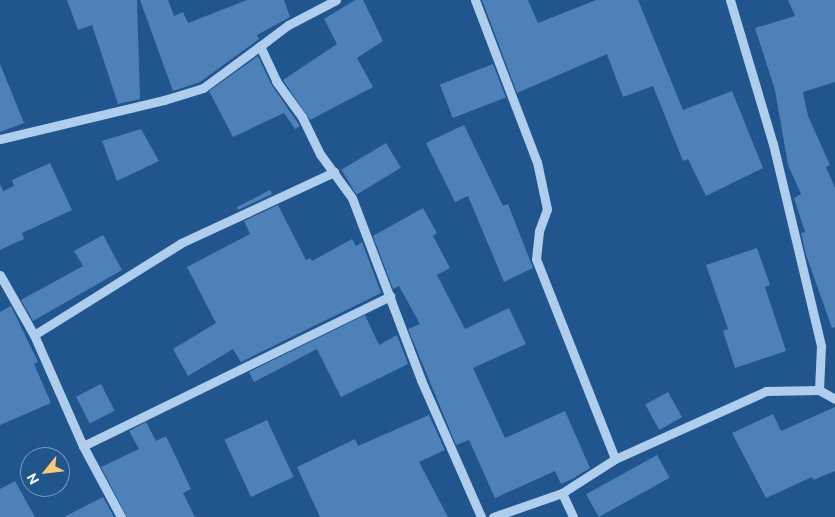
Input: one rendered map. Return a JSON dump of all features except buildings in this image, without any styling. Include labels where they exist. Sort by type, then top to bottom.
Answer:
[{"type":"street","points":[[0,139],[164,100],[203,88],[288,25],[336,0]]},
{"type":"street","points":[[475,0],[537,162],[546,209],[539,231],[536,259],[615,460]]},
{"type":"street","points":[[730,0],[773,144],[821,346],[819,390]]},
{"type":"street","points":[[260,46],[276,81],[352,198],[422,380],[481,517]]},
{"type":"street","points":[[34,335],[182,243],[334,172]]},
{"type":"street","points":[[0,275],[34,335],[83,446],[121,517]]},
{"type":"street","points":[[83,446],[390,296]]},
{"type":"street","points":[[493,517],[562,492],[615,460],[766,391],[819,390],[835,398]]},
{"type":"street","points":[[562,492],[573,517]]}]
